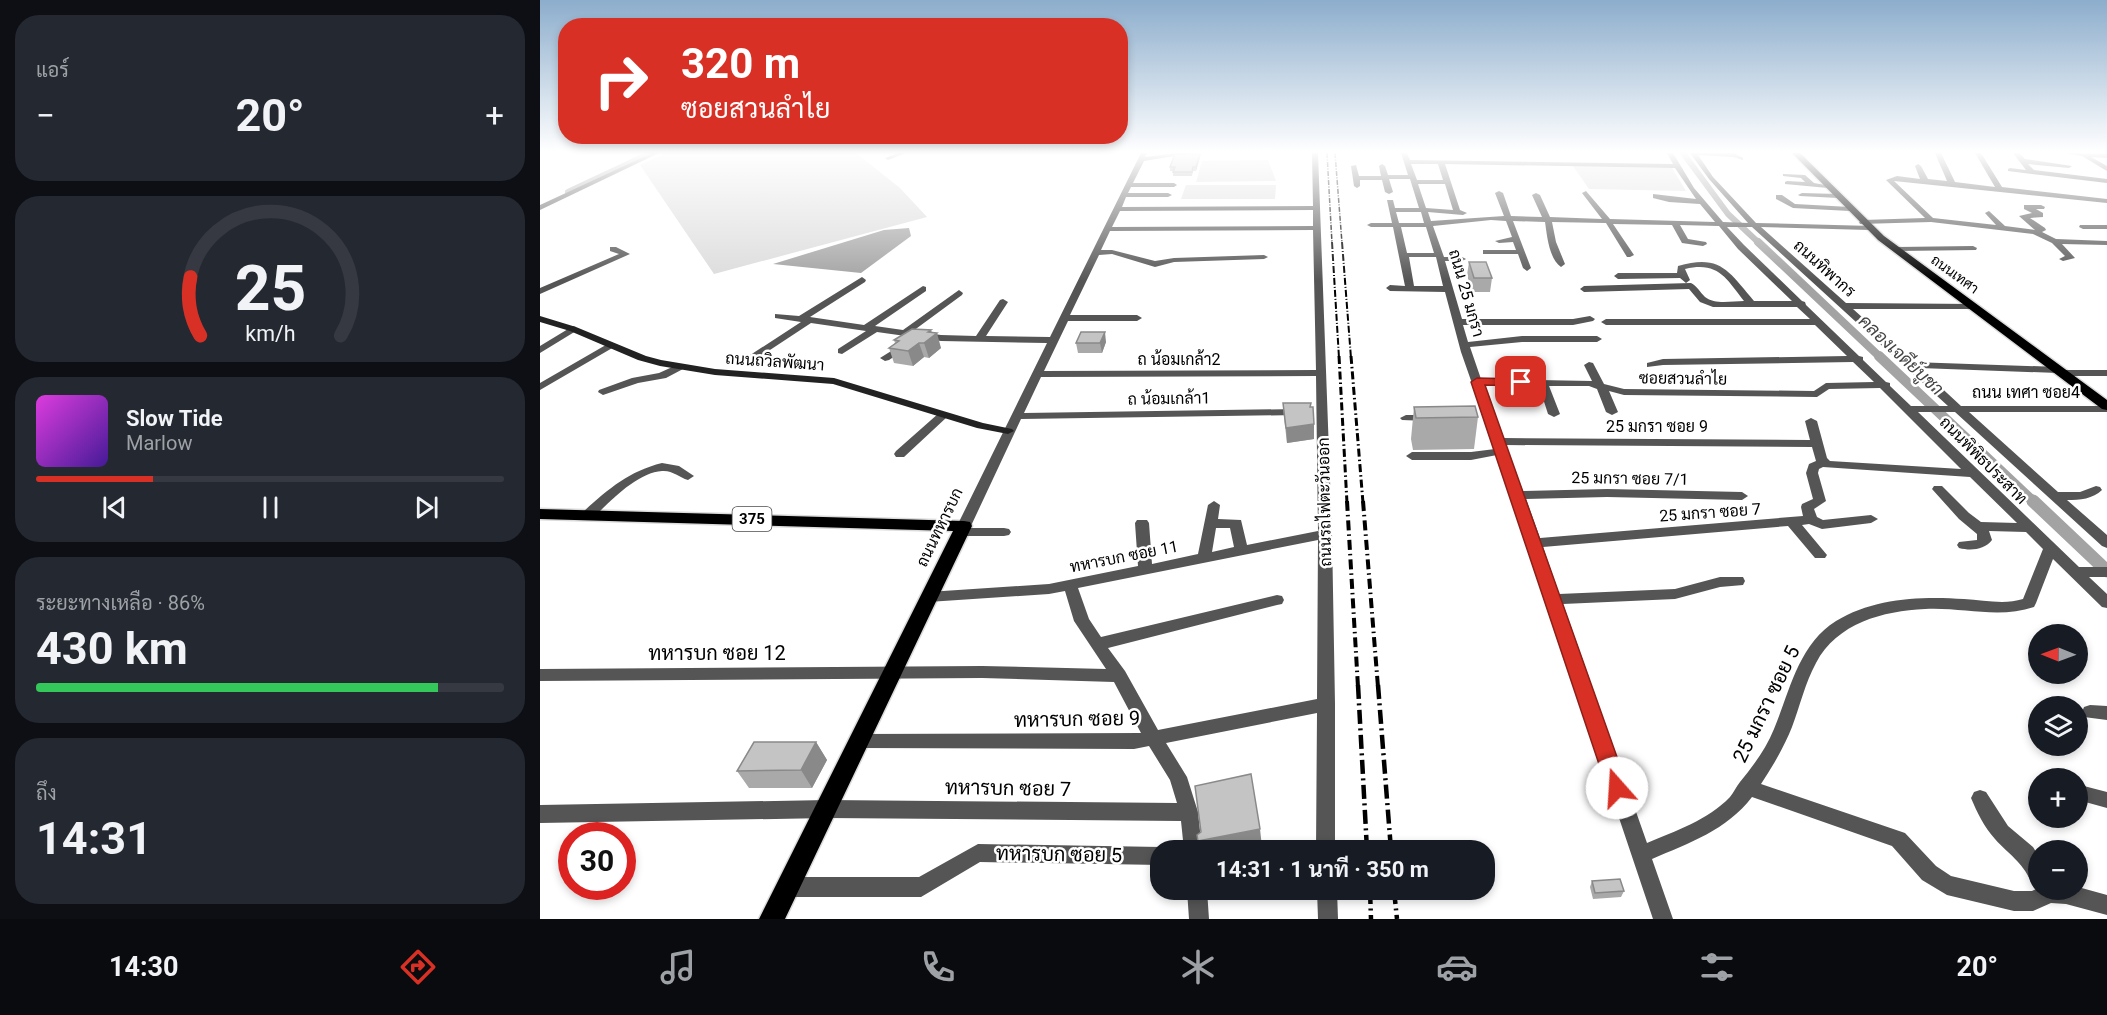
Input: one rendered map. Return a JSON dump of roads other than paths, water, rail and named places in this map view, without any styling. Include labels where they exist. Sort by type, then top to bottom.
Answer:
[{"type":"main road","name":"ถนนเทศา","points":[[1838,196],[1866,225],[1896,249],[2107,407]]},
{"type":"main road","name":"375","points":[[540,513],[962,529]]},
{"type":"main road","name":"ถนนทหารบก","points":[[772,919],[894,673],[962,529]]},
{"type":"street","points":[[540,208],[566,196]]},
{"type":"street","name":"ถนนทหารบก","points":[[962,529],[1124,196]]},
{"type":"street","name":"ถนนรถไฟตะวันออก","points":[[1316,196],[1325,534],[1326,840]]},
{"type":"street","name":"ถนน 25 มกรา","points":[[1418,196],[1440,257],[1457,322],[1477,382],[1484,416],[1501,446],[1663,919]]},
{"type":"street","points":[[1452,196],[1457,212]]},
{"type":"street","points":[[1500,196],[1527,268]]},
{"type":"street","points":[[1536,196],[1548,219],[1552,242],[1561,264]]},
{"type":"street","points":[[1588,196],[1630,255]]},
{"type":"street","points":[[1658,196],[1669,200],[1702,202]]},
{"type":"street","name":"ถนนพิพิธประสาท","points":[[1698,196],[1820,322],[1914,410],[1973,473],[2050,549],[2080,572],[2107,603]]},
{"type":"street","name":"ถนนทิพากร","points":[[1727,196],[1754,225],[1953,409],[2107,543]]},
{"type":"street","points":[[1834,196],[1838,196]]},
{"type":"street","points":[[1906,196],[1931,220]]},
{"type":"street","points":[[2053,196],[2107,201]]},
{"type":"street","points":[[1779,197],[1793,206],[1850,209]]},
{"type":"street","points":[[1410,289],[1391,206],[1457,212],[1491,218]]},
{"type":"street","points":[[2035,232],[2042,230],[2023,216],[2040,215],[2027,207],[2041,207]]},
{"type":"street","points":[[1117,209],[1316,208]]},
{"type":"street","points":[[1989,213],[2003,229]]},
{"type":"street","points":[[1371,225],[1429,225],[1491,218],[1743,225],[1866,225],[1931,220],[2035,232],[2055,241],[2106,244]]},
{"type":"street","points":[[1675,223],[1685,241],[1704,244]]},
{"type":"street","points":[[2083,227],[2107,227]]},
{"type":"street","points":[[1107,230],[1317,228]]},
{"type":"street","points":[[1499,241],[1516,239]]},
{"type":"street","points":[[2055,241],[2071,258],[2063,259]]},
{"type":"street","points":[[1896,249],[1973,248]]},
{"type":"street","points":[[540,291],[626,254],[613,249]]},
{"type":"street","points":[[1096,253],[1112,252],[1153,264],[1174,260],[1264,257]]},
{"type":"street","points":[[1486,252],[1521,252]]},
{"type":"street","points":[[1404,255],[1462,259]]},
{"type":"street","points":[[1752,305],[1716,266],[1681,268],[1682,275],[1691,286],[1703,300],[1710,303],[1752,305],[1802,304]]},
{"type":"street","points":[[1618,276],[1682,275]]},
{"type":"street","points":[[743,363],[862,280]]},
{"type":"street","points":[[1584,288],[1691,286]]},
{"type":"street","points":[[1390,288],[1448,289]]},
{"type":"street","points":[[842,351],[923,289]]},
{"type":"street","points":[[905,333],[959,293]]},
{"type":"street","points":[[978,340],[1003,302]]},
{"type":"street","points":[[1843,306],[1973,306]]},
{"type":"street","points":[[778,316],[920,335],[978,340],[1054,340]]},
{"type":"street","points":[[1065,318],[1137,318]]},
{"type":"street","points":[[1457,322],[1552,322],[1590,319]]},
{"type":"street","name":"ถนนถวิลพัฒนา","points":[[542,321],[573,329],[642,358],[679,367],[834,381],[981,426],[1008,431]]},
{"type":"street","points":[[1485,322],[1492,343]]},
{"type":"street","points":[[1516,322],[1522,339]]},
{"type":"street","points":[[1538,322],[1546,339]]},
{"type":"street","points":[[1552,322],[1560,339]]},
{"type":"street","points":[[1606,322],[1820,322]]},
{"type":"street","points":[[540,350],[573,329]]},
{"type":"street","points":[[885,358],[920,335]]},
{"type":"street","points":[[1464,345],[1522,339],[1597,339]]},
{"type":"street","points":[[540,387],[611,345]]},
{"type":"street","points":[[1651,365],[1663,362],[1858,359]]},
{"type":"street","points":[[1589,365],[1612,412]]},
{"type":"street","points":[[1908,365],[2107,373]]},
{"type":"street","points":[[603,392],[636,380],[662,376],[679,367]]},
{"type":"street","name":"ถ น้อมเกล้า2","points":[[1037,374],[1320,373]]},
{"type":"street","name":"ซอยสวนลำไย","points":[[1477,382],[1589,383],[1624,392],[1812,394],[1818,394],[1826,386],[1886,385]]},
{"type":"street","points":[[1543,383],[1554,414]]},
{"type":"street","name":"ถนน เทศา ซอย4","points":[[1914,410],[2107,407]]},
{"type":"street","name":"ถ น้อมเกล้า1","points":[[1016,416],[1321,412]]},
{"type":"street","points":[[900,454],[943,415]]},
{"type":"street","points":[[1407,418],[1442,417]]},
{"type":"street","points":[[1811,421],[1816,444],[1824,462]]},
{"type":"street","name":"25 มกรา ซอย 9","points":[[1412,456],[1471,456],[1501,446],[1816,444]]},
{"type":"street","points":[[1811,520],[1807,507],[1820,501],[1812,473],[1813,467],[1824,462],[1833,465],[1973,473]]},
{"type":"street","points":[[588,515],[621,486],[649,470],[676,469],[688,476]]},
{"type":"street","points":[[1938,489],[1984,533],[1985,540],[1980,544],[1964,545]]},
{"type":"street","points":[[2055,496],[2081,496],[2096,490]]},
{"type":"street","name":"25 มกรา ซอย 7/1","points":[[1517,495],[1607,493],[1742,496]]},
{"type":"street","points":[[1204,559],[1214,505]]},
{"type":"street","name":"25 มกรา ซอย 7","points":[[1534,543],[1811,520],[1822,525],[1871,519]]},
{"type":"street","points":[[1142,523],[1144,571]]},
{"type":"street","points":[[1210,524],[1236,523],[1241,551]]},
{"type":"street","points":[[1793,523],[1820,555]]},
{"type":"street","points":[[1978,526],[2029,528]]},
{"type":"street","points":[[962,529],[1004,532]]},
{"type":"street","name":"ทหารบก ซอย 11","points":[[928,597],[1028,592],[1325,534]]},
{"type":"street","name":"25 มกรา ซอย 5","points":[[1640,855],[1679,839],[1719,817],[1735,805],[1760,770],[1782,730],[1802,673],[1821,640],[1842,625],[1896,607],[1966,604],[2002,609],[2029,603],[2050,549]]},
{"type":"street","points":[[2080,572],[2107,572]]},
{"type":"street","points":[[1553,599],[1674,594],[1697,590],[1717,581],[1738,581]]},
{"type":"street","points":[[1070,585],[1082,621],[1119,676],[1153,738],[1178,777],[1189,812],[1191,840]]},
{"type":"street","points":[[1099,644],[1277,600]]},
{"type":"street","name":"ทหารบก ซอย 12","points":[[540,675],[981,672],[1119,676]]},
{"type":"street","name":"ทหารบก ซอย 9","points":[[860,741],[1134,742],[1327,704]]},
{"type":"street","points":[[1748,787],[1898,839],[1929,873],[1947,885],[2014,902],[2035,900]]},
{"type":"street","points":[[2088,795],[2107,800]]},
{"type":"street","points":[[1980,798],[1997,827],[2028,856]]},
{"type":"street","name":"ทหารบก ซอย 7","points":[[540,814],[827,809],[1189,812]]},
{"type":"street","name":"ทหารบก ซอย 5","points":[[788,887],[921,887],[978,853],[1150,856]]},
{"type":"street","points":[[1198,900],[1199,919]]},
{"type":"street","points":[[1327,900],[1328,919]]},
{"type":"street","points":[[2088,900],[2107,905]]},
{"type":"waterway","name":"คลองเจดีย์บูชา","points":[[1715,196],[1728,214],[1759,243]]},
{"type":"waterway","name":"คลองเจดีย์บูชา","points":[[1758,242],[1881,358]]},
{"type":"waterway","name":"คลองเจดีย์บูชา","points":[[1879,356],[2035,503]]},
{"type":"waterway","name":"คลองเจดีย์บูชา","points":[[2033,501],[2107,571]]},
{"type":"railway","points":[[1329,196],[1332,243]]},
{"type":"railway","points":[[1338,196],[1342,243]]},
{"type":"railway","points":[[1332,242],[1339,358]]},
{"type":"railway","points":[[1342,242],[1351,358]]},
{"type":"railway","points":[[1339,356],[1347,503]]},
{"type":"railway","points":[[1351,356],[1363,503]]},
{"type":"railway","points":[[1347,501],[1358,687]]},
{"type":"railway","points":[[1363,501],[1378,687]]},
{"type":"railway","points":[[1358,685],[1366,840]]},
{"type":"railway","points":[[1378,685],[1390,840]]},
{"type":"railway","points":[[1370,900],[1371,919]]},
{"type":"railway","points":[[1395,900],[1397,919]]}]
